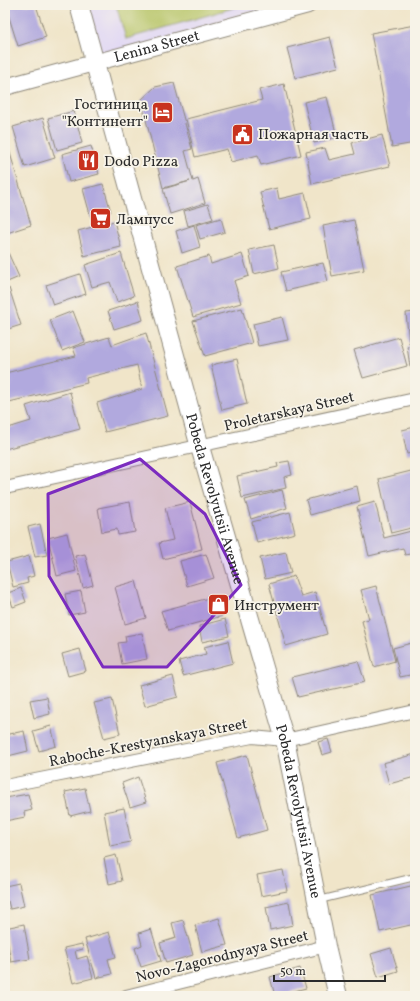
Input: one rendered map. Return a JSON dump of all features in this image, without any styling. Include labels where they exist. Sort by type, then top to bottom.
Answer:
[{"type":"main road","name":"Pobeda Revolyutsii Avenue","points":[[79,5],[200,447],[285,740],[326,946],[338,996]]},
{"type":"main road","name":"Lenina Street","points":[[5,87],[308,5]]},
{"type":"street","name":"Proletarskaya Street","points":[[5,488],[200,447],[415,399]]},
{"type":"street","name":"Raboche-Krestyanskaya Street","points":[[5,786],[252,737],[285,740],[415,711]]},
{"type":"street","name":"Novo-Zagorodnyaya Street","points":[[126,996],[326,946]]},
{"type":"lane","points":[[317,900],[415,877]]},
{"type":"highlighted area","points":[[140,459],[205,514],[241,585],[167,667],[103,667],[49,576],[48,494]]},
{"type":"shaded area","points":[[79,5],[308,5],[94,63]]},
{"type":"green space","points":[[116,5],[243,5],[126,39]]},
{"type":"building","points":[[5,5],[36,5],[46,37],[18,46],[8,14],[5,14]]},
{"type":"building","points":[[415,25],[415,143],[392,147],[371,33]]},
{"type":"building","points":[[330,37],[338,67],[295,78],[287,48]]},
{"type":"building","points":[[174,83],[192,149],[185,151],[193,181],[198,179],[205,203],[170,214],[163,189],[190,181],[163,188],[141,100],[155,87]]},
{"type":"building","name":"Пожарная часть","points":[[284,84],[301,155],[261,165],[258,155],[231,162],[227,149],[195,157],[186,119],[262,100],[259,90]]},
{"type":"building","points":[[327,97],[337,137],[314,143],[304,102]]},
{"type":"building","points":[[74,111],[82,143],[57,150],[48,118]]},
{"type":"building","points":[[43,118],[55,158],[25,167],[13,127]]},
{"type":"building","points":[[382,135],[390,166],[312,184],[306,152],[325,148],[329,160],[355,154],[352,143]]},
{"type":"building","points":[[5,136],[31,225],[7,233],[5,227]]},
{"type":"building","points":[[91,146],[99,174],[69,182],[62,154]]},
{"type":"building","points":[[103,184],[111,212],[91,218],[83,189]]},
{"type":"building","points":[[277,188],[279,199],[305,193],[311,219],[269,229],[260,192]]},
{"type":"building","points":[[208,204],[213,219],[188,226],[184,211]]},
{"type":"building","points":[[221,218],[225,232],[200,239],[196,225]]},
{"type":"building","points":[[354,220],[364,270],[332,276],[323,226]]},
{"type":"building","points":[[114,221],[121,247],[84,256],[78,231]]},
{"type":"building","points":[[194,225],[200,247],[182,253],[176,231]]},
{"type":"building","points":[[274,245],[279,268],[254,274],[249,250]]},
{"type":"building","points":[[5,246],[19,277],[5,283]]},
{"type":"building","points":[[121,253],[134,296],[117,302],[110,282],[92,287],[85,265]]},
{"type":"building","points":[[242,254],[249,276],[234,281],[241,303],[193,317],[177,266],[209,256],[211,264]]},
{"type":"building","points":[[323,263],[328,281],[286,291],[281,272]]},
{"type":"building","points":[[80,274],[86,294],[53,305],[46,285]]},
{"type":"building","points":[[9,288],[21,325],[5,330],[5,289]]},
{"type":"building","points":[[138,301],[143,320],[114,329],[108,311]]},
{"type":"building","points":[[242,308],[252,343],[205,356],[193,321]]},
{"type":"building","points":[[73,311],[85,342],[62,351],[50,320]]},
{"type":"building","points":[[415,312],[415,342],[409,343],[406,313]]},
{"type":"building","points":[[282,317],[288,340],[258,346],[253,324]]},
{"type":"building","points":[[146,333],[168,416],[105,432],[97,403],[142,389],[137,365],[86,378],[87,383],[5,403],[5,373],[76,356],[73,348],[109,337],[112,345]]},
{"type":"building","points":[[399,337],[407,366],[363,378],[354,350]]},
{"type":"building","points":[[415,345],[415,366],[410,367],[407,346]]},
{"type":"building","points":[[237,359],[247,404],[222,410],[211,365]]},
{"type":"building","points":[[70,392],[80,429],[5,449],[5,429],[31,421],[26,406]]},
{"type":"building","points":[[415,427],[415,452],[407,454],[402,430]]},
{"type":"building","points":[[289,461],[292,475],[284,477],[286,488],[242,498],[237,476],[278,467],[277,463]]},
{"type":"building","points":[[415,470],[415,527],[391,533],[379,479]]},
{"type":"building","points":[[357,486],[360,501],[310,515],[306,500]]},
{"type":"building","points":[[282,490],[287,508],[251,519],[245,500]]},
{"type":"building","points":[[130,502],[135,532],[118,535],[117,529],[102,532],[98,508]]},
{"type":"building","points":[[190,502],[202,549],[163,559],[159,543],[173,540],[165,508]]},
{"type":"building","points":[[375,502],[384,538],[415,530],[415,553],[405,555],[403,548],[369,556],[357,507]]},
{"type":"building","points":[[290,512],[295,533],[257,543],[252,522]]},
{"type":"building","points":[[40,524],[47,555],[35,557],[28,527]]},
{"type":"building","points":[[67,533],[76,571],[57,576],[48,538]]},
{"type":"building","points":[[286,552],[291,573],[265,579],[260,558]]},
{"type":"building","points":[[85,554],[93,585],[83,588],[75,556]]},
{"type":"building","points":[[206,554],[214,578],[187,586],[180,561]]},
{"type":"building","points":[[29,556],[34,576],[27,578],[28,583],[13,587],[7,562]]},
{"type":"building","points":[[294,576],[301,596],[315,592],[327,634],[286,646],[269,584]]},
{"type":"building","points":[[136,581],[146,618],[125,624],[115,587]]},
{"type":"building","points":[[376,586],[395,661],[374,667],[362,621],[369,619],[361,590]]},
{"type":"building","points":[[21,588],[26,602],[13,607],[8,593]]},
{"type":"building","points":[[81,591],[85,612],[69,615],[65,594]]},
{"type":"building","points":[[216,596],[222,616],[168,631],[161,611]]},
{"type":"building","points":[[225,619],[229,636],[202,642],[199,626]]},
{"type":"building","points":[[142,633],[147,659],[122,664],[118,643],[126,642],[125,636]]},
{"type":"building","points":[[228,641],[233,663],[183,676],[179,661],[206,654],[204,647]]},
{"type":"building","points":[[415,642],[415,674],[400,677],[393,648]]},
{"type":"building","points":[[80,649],[86,671],[68,676],[62,654]]},
{"type":"building","points":[[358,661],[365,682],[298,697],[292,677]]},
{"type":"building","points":[[173,676],[178,697],[145,706],[139,685]]},
{"type":"building","points":[[47,697],[50,714],[34,718],[30,700]]},
{"type":"building","points":[[112,699],[120,734],[104,738],[94,703]]},
{"type":"building","points":[[51,726],[56,746],[39,751],[33,731]]},
{"type":"building","points":[[24,731],[28,751],[8,756],[5,735]]},
{"type":"building","points":[[328,739],[332,752],[322,755],[318,742]]},
{"type":"building","points":[[415,754],[415,777],[389,784],[383,763]]},
{"type":"building","points":[[247,755],[267,830],[238,838],[217,763]]},
{"type":"building","points":[[138,777],[146,802],[130,807],[122,783]]},
{"type":"building","points":[[85,788],[90,811],[70,816],[65,792]]},
{"type":"building","points":[[28,794],[32,810],[24,812],[25,817],[5,821],[5,798]]},
{"type":"building","points":[[124,808],[131,842],[110,846],[104,812]]},
{"type":"building","points":[[116,855],[122,881],[109,884],[104,858]]},
{"type":"building","points":[[283,870],[287,891],[261,896],[257,875]]},
{"type":"building","points":[[19,883],[24,906],[10,909],[8,901],[5,901],[5,886]]},
{"type":"building","points":[[415,885],[415,924],[380,932],[372,895]]},
{"type":"building","points":[[289,902],[293,925],[270,930],[266,907]]},
{"type":"building","points":[[219,918],[227,945],[202,952],[195,925]]},
{"type":"building","points":[[183,920],[193,955],[166,963],[160,943],[176,938],[172,923]]},
{"type":"building","points":[[24,924],[30,959],[11,962],[5,928]]},
{"type":"building","points":[[151,929],[161,961],[141,967],[135,948],[142,945],[139,933]]},
{"type":"building","points":[[109,932],[116,957],[108,959],[112,974],[96,978],[85,939]]},
{"type":"building","points":[[82,944],[83,949],[75,951],[77,959],[87,956],[93,978],[73,983],[64,948]]},
{"type":"building","points":[[391,948],[398,971],[378,977],[371,954]]},
{"type":"building","points":[[300,968],[306,988],[275,996],[270,977]]},
{"type":"place","name":"Гостиница \"Континент\"","points":[[163,113]]},
{"type":"place","name":"Пожарная часть","points":[[243,134]]},
{"type":"place","name":"Dodo Pizza","points":[[89,161]]},
{"type":"place","name":"Лампусс","points":[[100,219]]},
{"type":"place","name":"Инструмент","points":[[219,605]]}]
